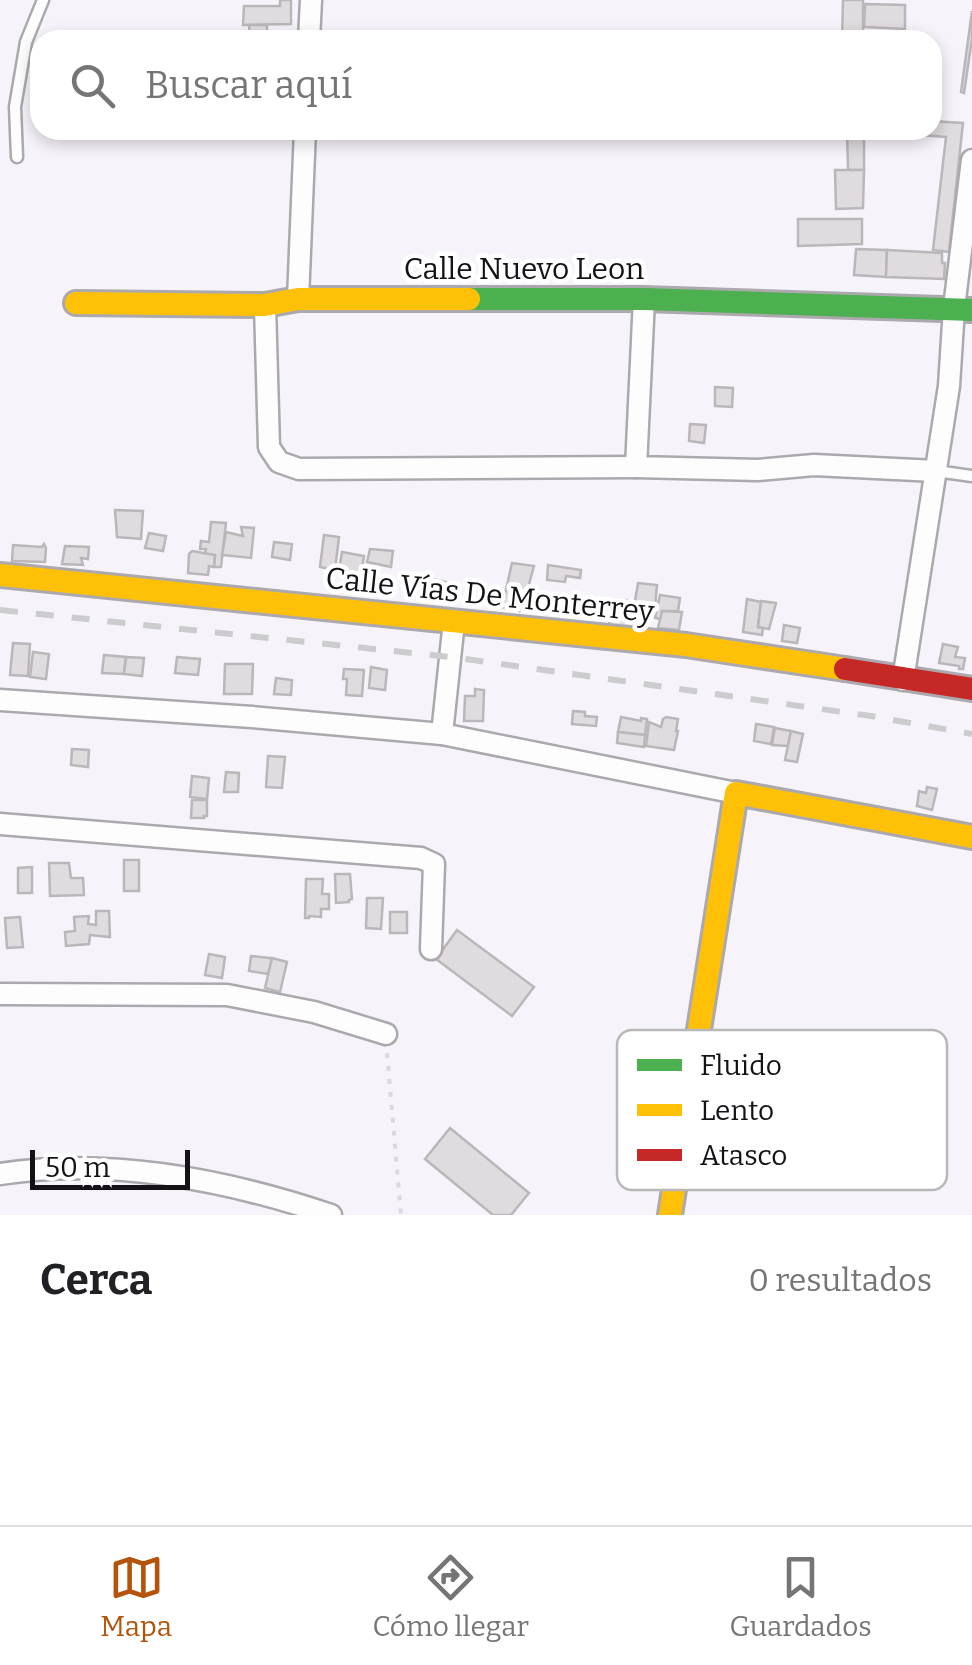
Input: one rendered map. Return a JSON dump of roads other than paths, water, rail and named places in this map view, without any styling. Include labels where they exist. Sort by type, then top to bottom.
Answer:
[{"type":"street","points":[[309,30],[310,0]]},
{"type":"street","points":[[298,299],[305,140]]},
{"type":"street","points":[[903,680],[963,309],[972,160]]},
{"type":"street","points":[[636,467],[644,299]]},
{"type":"street","name":"Calle Nuevo Leon","points":[[76,303],[644,299],[963,309]]},
{"type":"street","points":[[265,304],[269,447],[280,462],[299,469],[758,470],[814,465],[936,471]]},
{"type":"street","name":"Calle Vías De Monterrey","points":[[0,575],[686,645],[972,688]]},
{"type":"street","points":[[442,734],[454,622]]},
{"type":"street","points":[[0,700],[442,734],[972,837]]},
{"type":"street","points":[[699,1030],[736,793]]},
{"type":"street","points":[[0,824],[421,858],[434,864],[431,949]]},
{"type":"street","points":[[0,994],[227,996],[314,1012],[386,1034]]},
{"type":"street","points":[[0,1174],[98,1169],[189,1178],[278,1197],[331,1215]]},
{"type":"street","points":[[670,1215],[674,1190]]},
{"type":"lane","points":[[31,30],[43,0]]},
{"type":"lane","points":[[16,157],[15,106],[30,32]]},
{"type":"lane","points":[[936,471],[972,476]]},
{"type":"railway","points":[[0,610],[451,657],[871,716],[972,734]]}]
